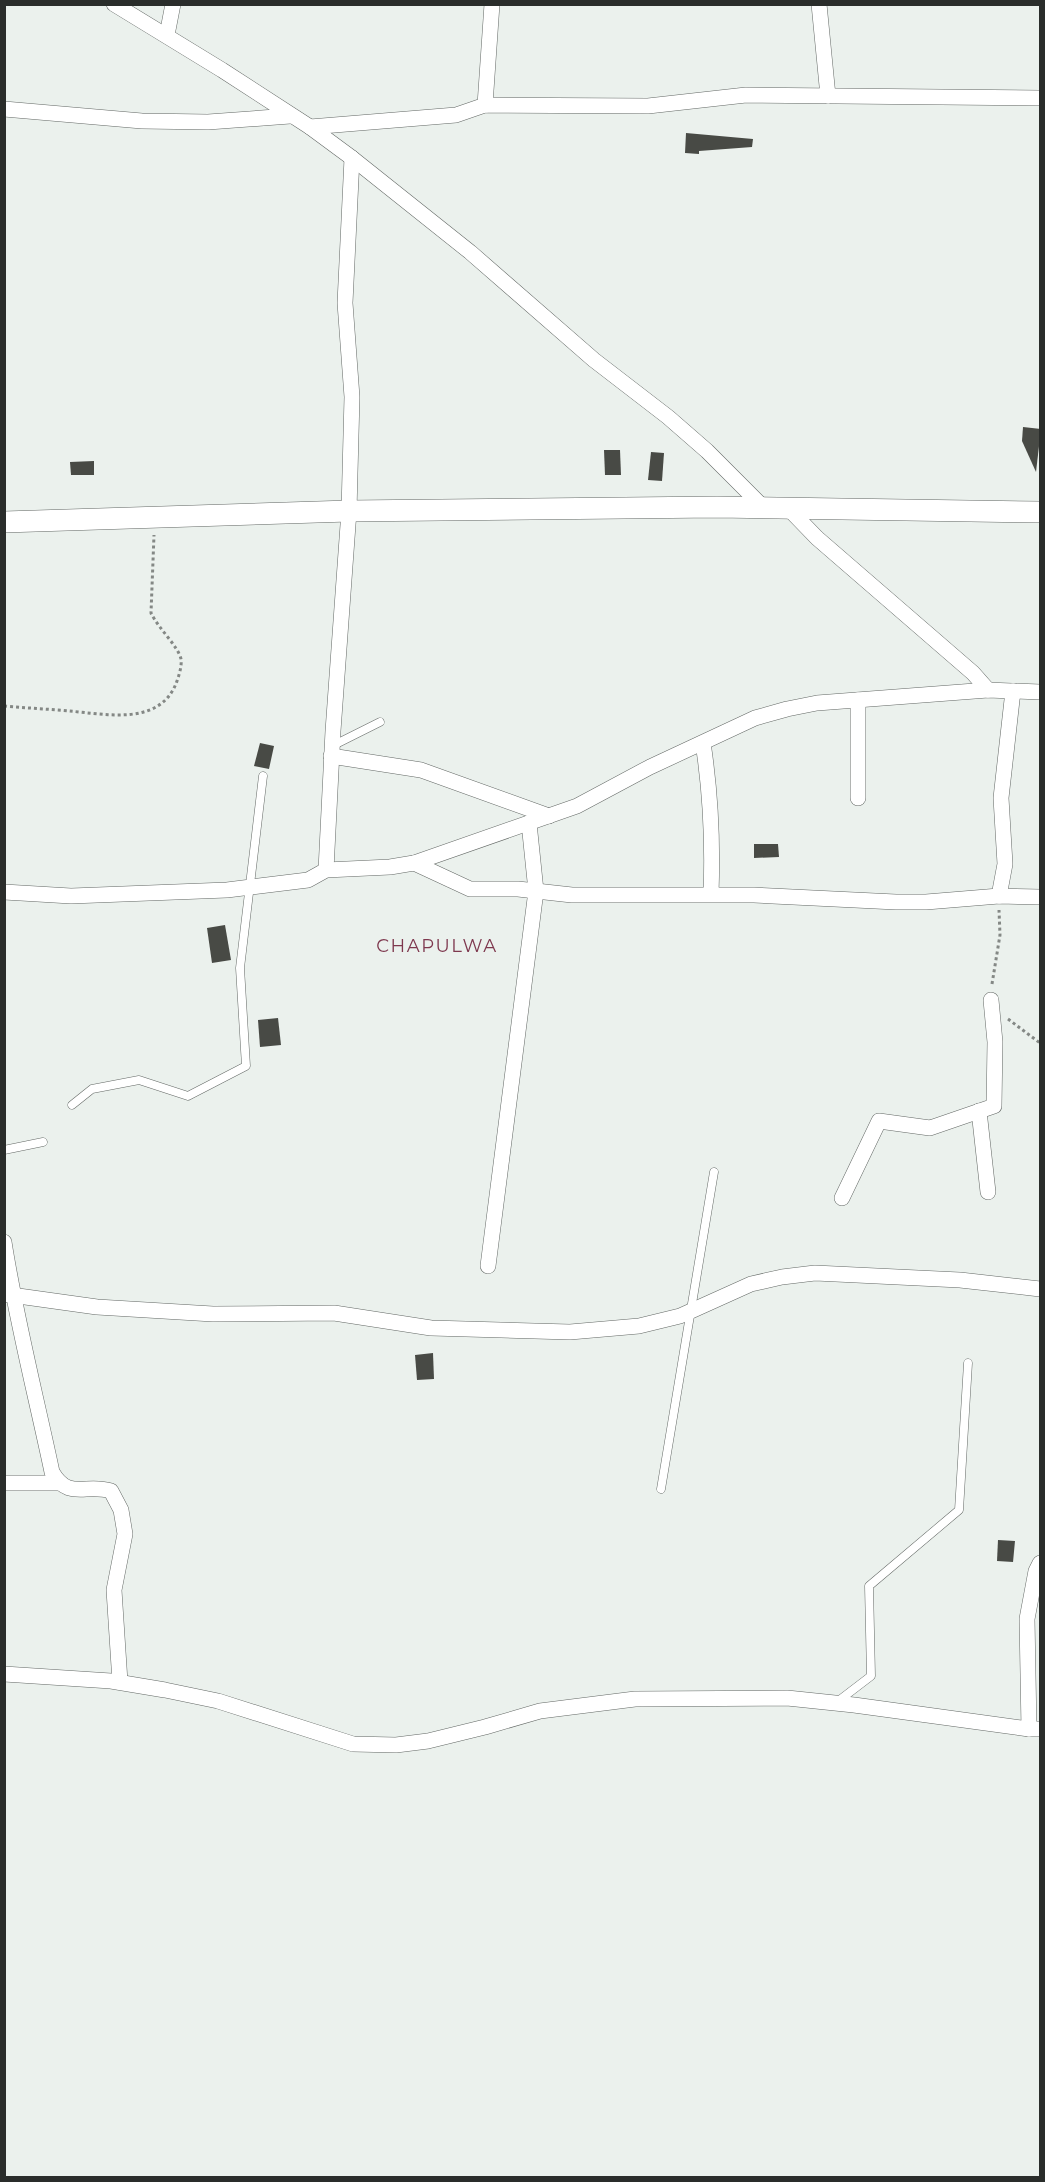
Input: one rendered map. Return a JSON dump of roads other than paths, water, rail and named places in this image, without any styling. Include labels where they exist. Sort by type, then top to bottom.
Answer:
[{"type":"street","points":[[114,4],[167,35],[310,127],[352,158],[470,252],[594,360],[668,417],[763,507]]},
{"type":"street","points":[[167,35],[172,4]]},
{"type":"street","points":[[485,105],[492,4]]},
{"type":"street","points":[[819,4],[828,96]]},
{"type":"street","points":[[310,127],[456,115],[485,105],[648,106],[746,95],[1041,98]]},
{"type":"street","points":[[4,109],[208,123],[290,116]]},
{"type":"street","points":[[326,870],[348,511],[352,398],[345,303],[352,158]]},
{"type":"street","points":[[787,507],[817,538],[973,673],[988,690]]},
{"type":"street","points":[[4,522],[348,511],[787,507],[1041,512]]},
{"type":"street","points":[[4,892],[71,896],[227,890],[308,880],[326,870],[390,867],[414,863],[577,806],[650,767],[754,718],[786,709],[817,703],[988,690],[1041,692]]},
{"type":"street","points":[[999,896],[1005,864],[1001,798],[1013,691]]},
{"type":"street","points":[[858,700],[858,798]]},
{"type":"street","points":[[703,743],[713,843],[711,894]]},
{"type":"street","points":[[332,751],[421,770],[549,816]]},
{"type":"street","points":[[488,1266],[536,891],[529,823]]},
{"type":"street","points":[[414,863],[470,889],[536,891],[572,895],[711,894],[896,902],[999,896],[1041,897]]},
{"type":"street","points":[[842,1198],[879,1121],[930,1128],[994,1106],[995,1042],[991,1000]]},
{"type":"street","points":[[979,1111],[988,1192]]},
{"type":"street","points":[[4,1242],[8,1294],[26,1349],[52,1472],[58,1483]]},
{"type":"street","points":[[8,1294],[97,1307],[213,1314],[334,1313],[431,1328],[570,1332],[639,1326],[680,1316],[752,1284],[815,1273],[960,1280],[1041,1289]]},
{"type":"street","points":[[4,1483],[58,1483],[70,1489],[101,1488],[111,1491],[121,1510],[125,1533],[114,1590],[120,1682]]},
{"type":"street","points":[[4,1674],[120,1682],[218,1701],[352,1744],[428,1741],[540,1711],[635,1699],[787,1698],[1035,1729],[1027,1619],[1036,1571],[1041,1563]]},
{"type":"lane","points":[[332,751],[380,722]]},
{"type":"lane","points":[[72,1105],[93,1089],[139,1080],[188,1096],[246,1066],[240,968],[262,776]]},
{"type":"lane","points":[[4,1150],[43,1142]]},
{"type":"lane","points":[[661,1490],[714,1172]]},
{"type":"lane","points":[[836,1703],[871,1676],[869,1586],[958,1510],[968,1363]]},
{"type":"district","name":"CHAPULWA","points":[[437,946]]}]
